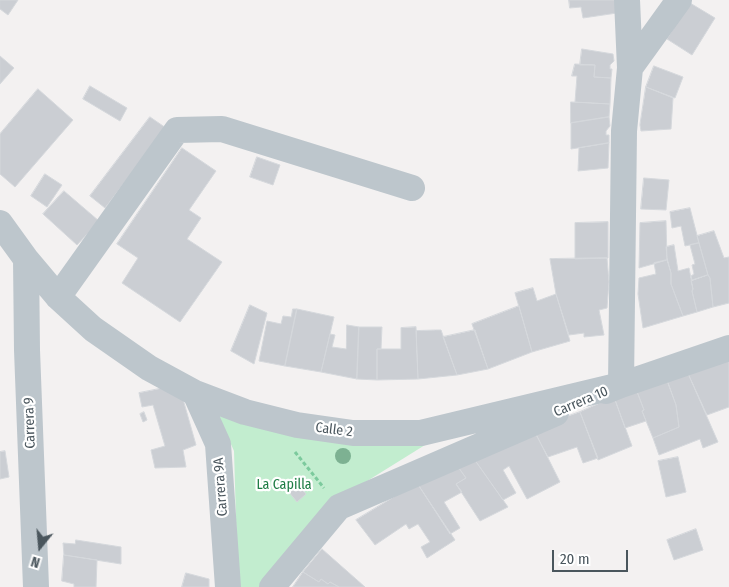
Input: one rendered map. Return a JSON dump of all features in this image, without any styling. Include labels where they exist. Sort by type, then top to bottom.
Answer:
[{"type":"street","name":"Carrera 10","points":[[272,587],[339,507],[621,385],[624,131],[630,68],[627,0]]},
{"type":"street","points":[[630,68],[679,0]]},
{"type":"street","points":[[58,297],[177,130],[222,129],[412,188]]},
{"type":"street","name":"Calle 2","points":[[0,223],[26,259],[58,297],[94,329],[149,368],[195,392],[245,412],[297,425],[353,432],[421,432],[621,385],[729,348]]},
{"type":"street","name":"Carrera 9","points":[[26,259],[27,350],[36,587]]},
{"type":"street","name":"Carrera 9A","points":[[195,392],[218,444],[228,587]]},
{"type":"path","points":[[293,450],[339,507]]},
{"type":"green space","name":"La Capilla","points":[[216,410],[425,445],[335,501],[260,587],[238,587],[234,451]]},
{"type":"building","points":[[0,0],[18,0],[8,15],[0,9]]},
{"type":"building","points":[[569,0],[615,0],[617,13],[583,18],[581,7],[570,8]]},
{"type":"building","points":[[690,3],[715,18],[692,55],[667,39]]},
{"type":"building","points":[[582,49],[613,54],[614,61],[610,65],[610,69],[612,69],[611,78],[594,77],[595,65],[580,65]]},
{"type":"building","points":[[0,56],[14,68],[0,84]]},
{"type":"building","points":[[575,64],[595,65],[594,77],[611,78],[610,104],[575,102],[577,76],[572,76]]},
{"type":"building","points":[[654,66],[683,77],[675,98],[646,87]]},
{"type":"building","points":[[90,86],[127,108],[120,121],[83,99]]},
{"type":"building","points":[[646,87],[673,98],[671,129],[641,131],[640,125]]},
{"type":"building","points":[[38,89],[73,120],[15,187],[0,174],[0,134]]},
{"type":"building","points":[[571,102],[610,104],[609,117],[571,123]]},
{"type":"building","points":[[150,117],[166,128],[105,208],[90,196]]},
{"type":"building","points":[[609,117],[610,126],[606,131],[606,135],[609,135],[609,143],[571,149],[571,123]]},
{"type":"building","points":[[609,143],[608,168],[578,171],[579,148]]},
{"type":"building","points":[[182,148],[216,171],[189,210],[201,218],[187,239],[222,262],[180,322],[122,283],[138,258],[117,244]]},
{"type":"building","points":[[257,157],[280,165],[273,185],[250,177]]},
{"type":"building","points":[[45,174],[62,185],[47,207],[31,196]]},
{"type":"building","points":[[644,178],[669,180],[666,210],[641,209]]},
{"type":"building","points":[[64,191],[99,221],[77,245],[43,214]]},
{"type":"building","points":[[690,208],[699,243],[685,246],[681,226],[672,228],[670,212]]},
{"type":"building","points":[[666,221],[667,260],[639,268],[640,223]]},
{"type":"building","points":[[608,222],[608,258],[575,259],[575,223]]},
{"type":"building","points":[[714,231],[724,258],[729,257],[729,303],[713,307],[710,278],[697,236]]},
{"type":"building","points":[[699,243],[708,275],[692,280],[691,276],[694,274],[692,265],[695,264],[690,245]]},
{"type":"building","points":[[674,245],[678,271],[689,268],[697,312],[683,316],[671,284],[671,273],[667,258],[666,247]]},
{"type":"building","points":[[607,258],[609,282],[607,308],[599,310],[604,335],[584,337],[584,333],[569,335],[556,294],[550,259]]},
{"type":"building","points":[[667,260],[671,273],[671,284],[683,316],[643,328],[638,294],[639,278],[656,274],[654,263]]},
{"type":"building","points":[[708,275],[710,278],[713,307],[697,312],[691,281]]},
{"type":"building","points":[[533,288],[537,301],[556,294],[570,341],[532,352],[515,293]]},
{"type":"building","points":[[250,305],[267,313],[254,364],[231,351]]},
{"type":"building","points":[[519,306],[532,352],[488,369],[472,324]]},
{"type":"building","points":[[293,309],[297,309],[285,366],[259,361],[267,321],[281,324],[283,316],[291,317]]},
{"type":"building","points":[[297,309],[334,317],[321,372],[285,366]]},
{"type":"building","points":[[347,325],[359,327],[357,379],[321,372],[330,334],[335,335],[332,347],[346,349]]},
{"type":"building","points":[[359,327],[382,327],[381,349],[377,349],[377,380],[357,379]]},
{"type":"building","points":[[416,327],[418,379],[377,380],[377,349],[401,349],[401,328]]},
{"type":"building","points":[[441,330],[457,375],[418,379],[416,331]]},
{"type":"building","points":[[475,330],[488,369],[457,375],[443,337]]},
{"type":"building","points":[[729,359],[729,407],[707,415],[686,369]]},
{"type":"building","points":[[686,369],[718,442],[703,448],[700,439],[659,455],[653,438],[679,427],[676,405],[666,377]]},
{"type":"building","points":[[666,378],[676,405],[679,427],[653,438],[642,411],[644,410],[636,389]]},
{"type":"building","points":[[179,385],[196,445],[183,450],[186,467],[155,468],[151,450],[165,446],[153,405],[142,407],[139,393]]},
{"type":"building","points":[[636,389],[646,421],[625,428],[614,397]]},
{"type":"building","points":[[614,397],[632,446],[598,460],[580,412]]},
{"type":"building","points":[[144,412],[147,420],[143,422],[140,414]]},
{"type":"building","points":[[580,412],[598,458],[583,463],[577,447],[548,457],[533,429]]},
{"type":"building","points":[[532,426],[560,482],[527,499],[509,466],[503,470],[516,493],[503,500],[472,456]]},
{"type":"building","points":[[5,451],[9,477],[0,479],[0,452]]},
{"type":"building","points":[[472,456],[508,507],[480,521],[456,484],[466,478],[456,464]]},
{"type":"building","points":[[678,457],[686,492],[666,497],[658,461]]},
{"type":"building","points":[[456,464],[466,478],[456,484],[462,492],[444,502],[460,528],[450,534],[417,483]]},
{"type":"building","points":[[417,483],[455,540],[427,558],[421,547],[430,542],[418,524],[409,529],[406,524],[375,545],[356,520]]},
{"type":"building","points":[[298,484],[306,494],[297,502],[289,492]]},
{"type":"building","points":[[696,529],[703,550],[674,560],[667,540]]},
{"type":"building","points":[[76,540],[121,547],[121,564],[64,555],[63,543],[75,544]]},
{"type":"building","points":[[322,549],[365,587],[339,587],[330,582],[328,584],[321,579],[319,582],[303,572]]},
{"type":"building","points":[[64,555],[97,560],[96,587],[74,587],[74,584],[62,581]]},
{"type":"building","points":[[303,572],[319,582],[321,579],[328,584],[330,582],[339,587],[293,587]]},
{"type":"building","points":[[186,573],[209,579],[209,587],[182,587]]}]
